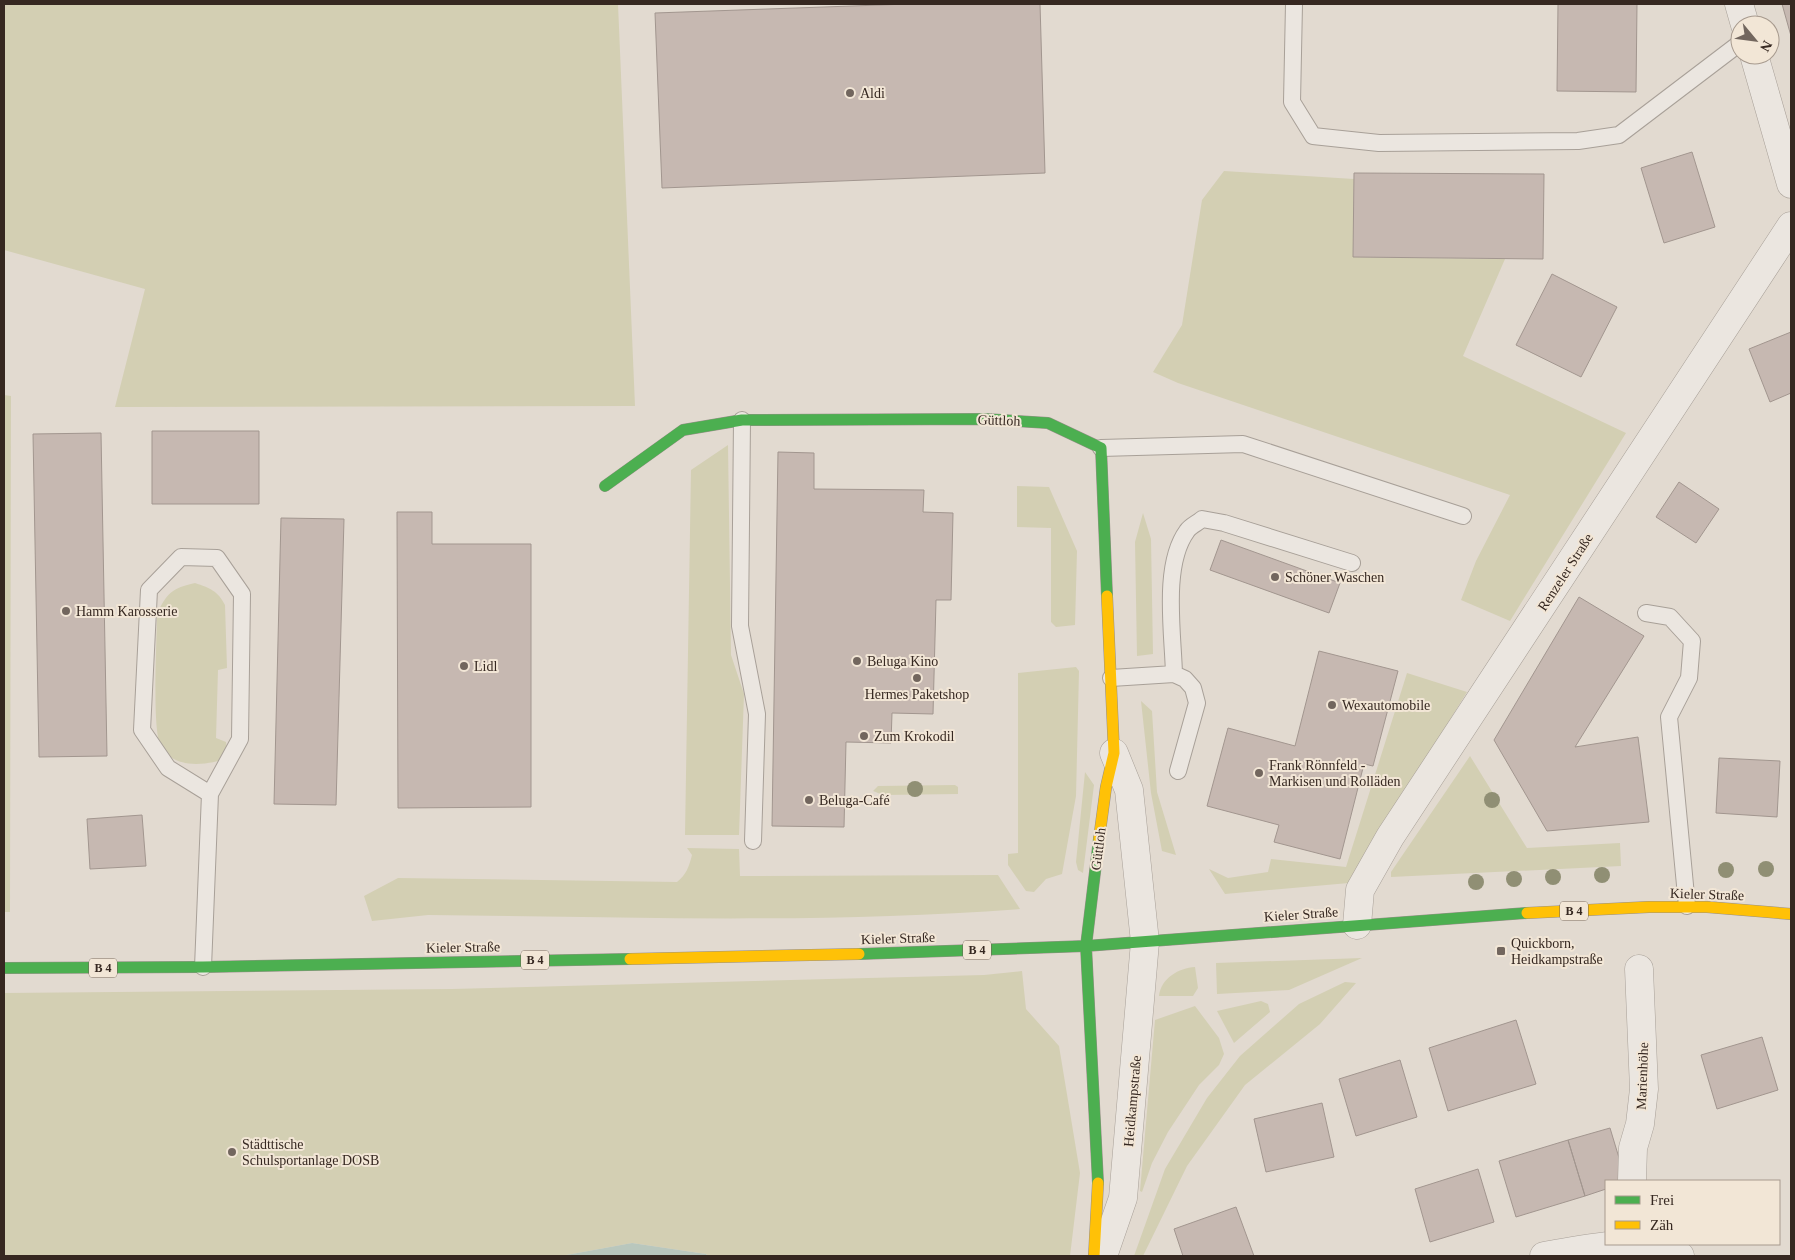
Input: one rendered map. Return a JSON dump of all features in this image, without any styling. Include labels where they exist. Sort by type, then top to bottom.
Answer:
[{"type":"main road","name":"Güttloh","points":[[604,486],[683,430],[742,420],[985,419],[1048,423],[1101,448],[1114,753],[1106,787],[1086,946]]},
{"type":"main road","name":"Kieler Straße","points":[[4,968],[202,967],[848,954],[1086,946],[1502,914],[1687,906],[1791,914]]},
{"type":"main road","points":[[1086,946],[1098,1188],[1094,1256]]},
{"type":"street","points":[[1757,65],[1791,184]]},
{"type":"street","name":"Renzeler Straße","points":[[1357,925],[1360,890],[1390,838],[1791,226]]},
{"type":"street","name":"Güttloh","points":[[1114,753],[1129,790],[1145,942]]},
{"type":"street","name":"Heidkampstraße","points":[[1103,1256],[1123,1198],[1145,942]]},
{"type":"street","name":"Marienhöhe","points":[[1632,1180],[1633,1148],[1640,1124],[1644,1089],[1639,969]]},
{"type":"street","points":[[1544,1256],[1616,1245]]},
{"type":"street","points":[[1649,1245],[1680,1256]]},
{"type":"lane","points":[[1294,4],[1292,102],[1313,136],[1379,143],[1578,141],[1619,135],[1730,51]]},
{"type":"lane","points":[[742,420],[740,626],[757,714],[752,841]]},
{"type":"lane","points":[[1101,448],[1243,444],[1463,516]]},
{"type":"lane","points":[[1174,674],[1172,594],[1174,556],[1187,530],[1202,519],[1224,523],[1352,563]]},
{"type":"lane","points":[[202,967],[210,794],[240,739],[242,594],[217,558],[181,557],[149,590],[142,730],[168,768],[210,794]]},
{"type":"lane","points":[[1646,613],[1670,618],[1692,641],[1688,678],[1669,717],[1687,906]]},
{"type":"lane","points":[[1111,678],[1174,674],[1185,679],[1193,688],[1197,703],[1178,771]]},
{"type":"shaded area","points":[[4,4],[618,4],[635,406],[115,407],[145,289],[4,250]]},
{"type":"shaded area","points":[[1224,171],[1354,179],[1353,257],[1505,259],[1463,356],[1626,433],[1510,621],[1461,600],[1476,561],[1510,495],[1178,383],[1153,372],[1182,325],[1202,200]]},
{"type":"shaded area","points":[[4,395],[11,396],[10,912],[4,912]]},
{"type":"shaded area","points":[[728,445],[731,655],[744,694],[739,835],[685,835],[691,470]]},
{"type":"shaded area","points":[[1017,486],[1049,487],[1077,551],[1075,625],[1056,627],[1051,622],[1051,528],[1017,527]]},
{"type":"shaded area","points":[[1143,513],[1151,539],[1153,654],[1137,656],[1135,542]]},
{"type":"shaded area","points":[[195,583],[213,591],[225,605],[227,668],[218,670],[216,738],[226,742],[227,750],[218,761],[202,764],[178,761],[165,752],[160,744],[156,719],[157,614],[171,592]]},
{"type":"shaded area","points":[[1076,667],[1079,671],[1076,796],[1062,874],[1046,879],[1034,892],[1026,891],[1008,865],[1008,854],[1018,853],[1018,673]]},
{"type":"shaded area","points":[[1407,673],[1467,692],[1349,883],[1225,894],[1209,869],[1228,878],[1268,872],[1271,859],[1346,867]]},
{"type":"shaded area","points":[[1141,701],[1152,711],[1157,792],[1176,855],[1162,851],[1151,793]]},
{"type":"shaded area","points":[[1470,756],[1527,848],[1620,843],[1621,866],[1391,877],[1391,872]]},
{"type":"shaded area","points":[[1085,772],[1094,785],[1083,873],[1078,870],[1076,862]]},
{"type":"shaded area","points":[[955,785],[958,787],[958,794],[883,795],[873,791],[878,786]]},
{"type":"shaded area","points":[[687,848],[739,849],[740,876],[998,875],[1020,909],[872,917],[650,918],[428,915],[372,921],[364,896],[398,878],[677,882],[685,874],[691,859],[692,855]]},
{"type":"shaded area","points":[[1362,958],[1289,990],[1217,994],[1216,963]]},
{"type":"shaded area","points":[[1195,967],[1198,988],[1193,996],[1159,996],[1160,990],[1167,979],[1183,969]]},
{"type":"shaded area","points":[[1022,971],[1026,1009],[1059,1046],[1080,1173],[1070,1256],[708,1256],[706,1254],[632,1243],[561,1256],[4,1256],[4,993],[452,989],[984,975]]},
{"type":"shaded area","points":[[1345,982],[1356,983],[1320,1024],[1245,1085],[1187,1166],[1143,1256],[1134,1256],[1165,1169],[1207,1098],[1240,1056],[1299,1004]]},
{"type":"shaded area","points":[[1261,1001],[1268,1004],[1270,1012],[1234,1043],[1217,1011]]},
{"type":"shaded area","points":[[1195,1006],[1219,1038],[1224,1054],[1219,1065],[1199,1085],[1168,1132],[1152,1163],[1142,1192],[1140,1191],[1155,1020]]},
{"type":"shaded area","points":[[632,1243],[706,1254],[708,1256],[561,1256]]},
{"type":"building","name":"Aldi","points":[[908,4],[1040,4],[1045,173],[662,188],[655,13]]},
{"type":"building","points":[[1558,4],[1637,4],[1636,92],[1557,91]]},
{"type":"building","points":[[1782,4],[1791,4],[1791,36]]},
{"type":"building","points":[[1692,152],[1715,227],[1664,243],[1641,168]]},
{"type":"building","points":[[1354,173],[1544,174],[1543,259],[1353,257]]},
{"type":"building","points":[[1552,274],[1617,307],[1581,377],[1516,345]]},
{"type":"building","points":[[1791,332],[1791,393],[1770,402],[1749,349]]},
{"type":"building","points":[[152,431],[259,431],[259,504],[152,504]]},
{"type":"building","points":[[101,433],[107,756],[39,757],[33,434]]},
{"type":"building","points":[[778,452],[814,453],[814,489],[924,490],[923,512],[953,513],[951,600],[936,600],[933,714],[892,713],[891,743],[846,742],[844,827],[772,826]]},
{"type":"building","points":[[1679,482],[1719,509],[1696,543],[1656,517]]},
{"type":"building","name":"Lidl","points":[[397,512],[432,512],[432,544],[531,544],[531,807],[398,808]]},
{"type":"building","points":[[281,518],[344,519],[336,805],[274,804]]},
{"type":"building","name":"Schöner Waschen","points":[[1221,540],[1340,583],[1329,613],[1210,570]]},
{"type":"building","points":[[1579,597],[1644,636],[1575,747],[1638,737],[1649,822],[1547,831],[1494,740]]},
{"type":"building","points":[[1319,651],[1398,671],[1373,766],[1364,764],[1340,859],[1274,842],[1279,825],[1207,806],[1228,728],[1295,746]]},
{"type":"building","points":[[1719,758],[1780,761],[1777,817],[1716,813]]},
{"type":"building","points":[[142,815],[146,866],[90,869],[87,819]]},
{"type":"building","points":[[1516,1020],[1536,1084],[1448,1111],[1429,1048]]},
{"type":"building","points":[[1762,1037],[1778,1090],[1717,1109],[1701,1055]]},
{"type":"building","points":[[1400,1060],[1417,1117],[1356,1136],[1339,1079]]},
{"type":"building","points":[[1322,1103],[1334,1157],[1266,1172],[1254,1119]]},
{"type":"building","points":[[1610,1128],[1626,1180],[1605,1180],[1605,1189],[1585,1196],[1568,1140]]},
{"type":"building","points":[[1568,1140],[1585,1196],[1516,1217],[1499,1161]]},
{"type":"building","points":[[1478,1169],[1494,1222],[1430,1242],[1415,1189]]},
{"type":"building","points":[[1236,1207],[1254,1256],[1183,1256],[1174,1229]]},
{"type":"traffic: fast","points":[[605,486],[683,430],[742,420],[985,419],[1048,423],[1101,448],[1107,596]]},
{"type":"traffic: fast","points":[[1098,1183],[1086,946],[1099,839]]},
{"type":"traffic: fast","points":[[859,954],[1086,946],[1527,913]]},
{"type":"traffic: fast","points":[[4,968],[203,967],[630,959]]},
{"type":"traffic: slow","points":[[1099,839],[1106,787],[1114,753],[1107,596]]},
{"type":"traffic: slow","points":[[1527,913],[1649,907],[1707,907],[1791,914]]},
{"type":"traffic: slow","points":[[630,959],[859,954]]},
{"type":"traffic: slow","points":[[1094,1256],[1098,1183]]},
{"type":"place","name":"Aldi","points":[[850,93]]},
{"type":"place","name":"Schöner Waschen","points":[[1275,577]]},
{"type":"place","name":"Hamm Karosserie","points":[[66,611]]},
{"type":"place","name":"Beluga Kino","points":[[857,661]]},
{"type":"place","name":"Lidl","points":[[464,666]]},
{"type":"place","name":"Hermes Paketshop","points":[[917,678]]},
{"type":"place","name":"Wexautomobile","points":[[1332,705]]},
{"type":"place","name":"Zum Krokodil","points":[[864,736]]},
{"type":"place","name":"Frank Rönnfeld - Markisen und Rolläden","points":[[1259,773]]},
{"type":"place","name":"Beluga-Café","points":[[809,800]]},
{"type":"place","name":"Quickborn, Heidkampstraße","points":[[1501,951]]},
{"type":"place","name":"Städttische Schulsportanlage DOSB","points":[[232,1152]]}]
